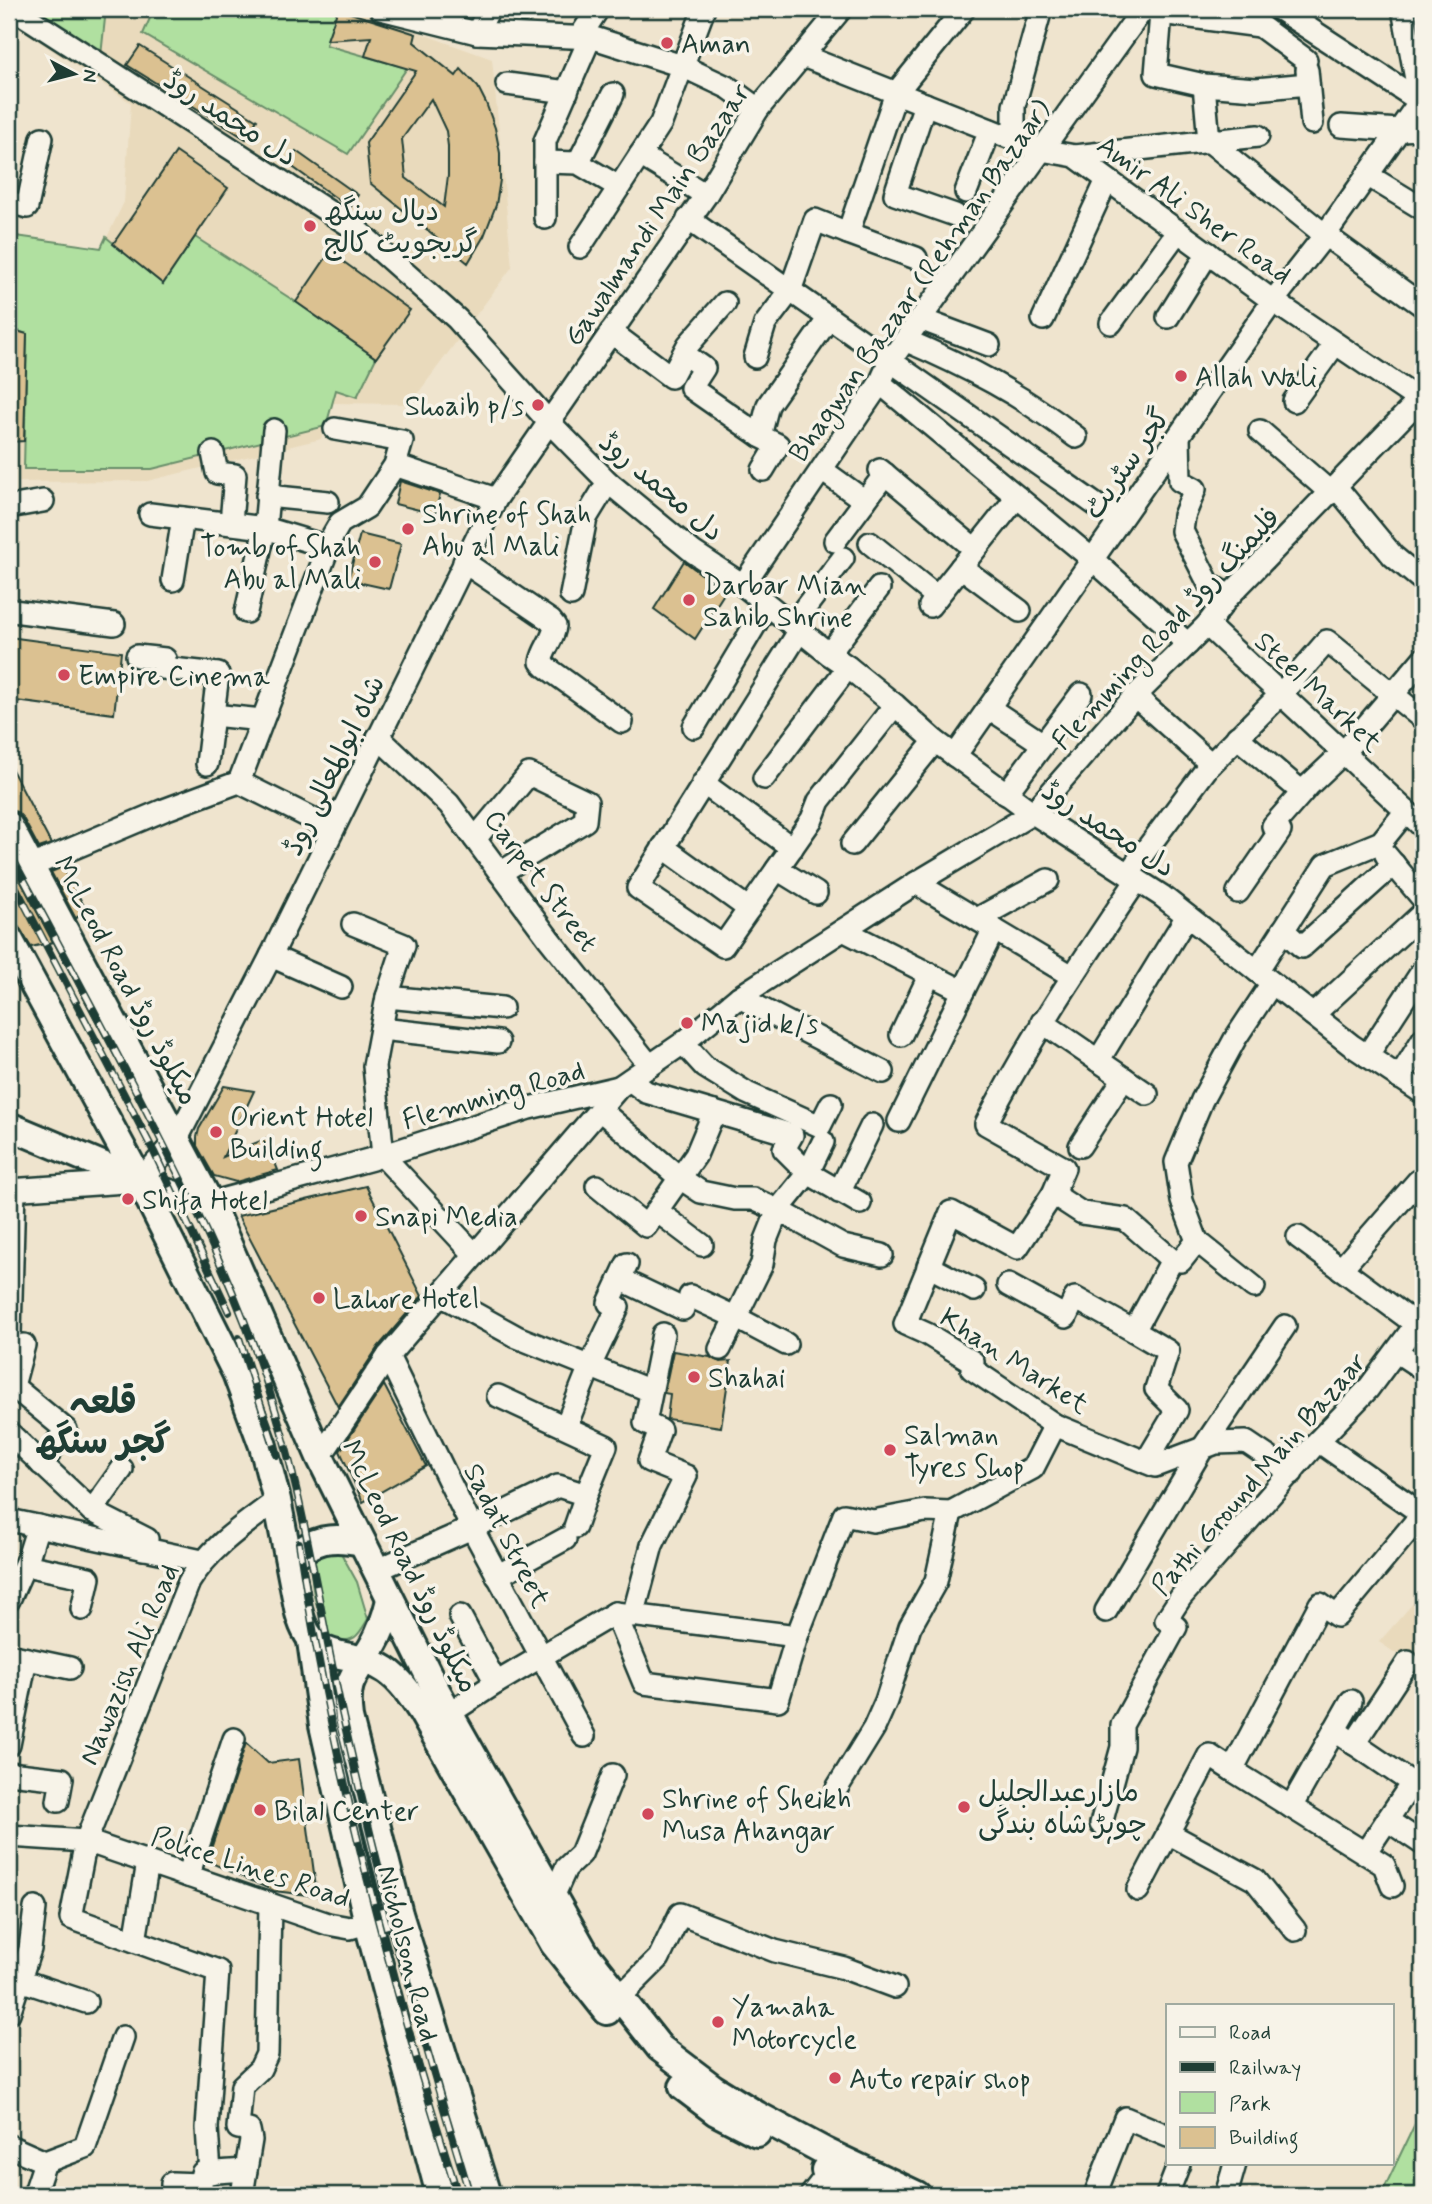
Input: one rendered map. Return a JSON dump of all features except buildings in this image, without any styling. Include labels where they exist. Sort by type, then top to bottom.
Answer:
[{"type":"main road","name":"McLeod Road میکلوڈ روڈ","points":[[9,826],[209,1203],[320,1457],[448,1714],[585,1953],[660,2048],[713,2088],[757,2115],[918,2195]]},
{"type":"main road","points":[[9,939],[139,1181],[236,1373],[263,1446],[303,1627],[311,1641]]},
{"type":"main road","points":[[9,1126],[139,1181]]},
{"type":"main road","points":[[290,1559],[305,1546],[323,1539],[343,1538],[362,1542]]},
{"type":"main road","points":[[362,1661],[380,1632],[390,1600]]},
{"type":"main road","name":"McLeod Road میکلوڈ روڈ","points":[[311,1641],[333,1654],[386,1670],[402,1683],[414,1699],[554,1944],[617,2024],[660,2070],[716,2112],[873,2195]]},
{"type":"main road","name":"Nicholson Road","points":[[311,1641],[323,1726],[368,1923],[440,2195]]},
{"type":"main road","name":"Nicholson Road","points":[[362,1661],[354,1672],[347,1694],[349,1718],[399,1914],[486,2195]]},
{"type":"street","name":"دل محمد روڈ","points":[[14,9],[357,230],[457,319],[549,422],[608,482],[693,551],[743,585],[895,705],[935,741],[1006,794],[1187,916],[1367,1056],[1423,1093]]},
{"type":"street","points":[[381,9],[477,33],[585,38],[682,66],[729,88],[758,108]]},
{"type":"street","points":[[477,33],[489,9]]},
{"type":"street","points":[[545,218],[545,141],[567,92],[598,9]]},
{"type":"street","points":[[580,247],[661,123],[704,9]]},
{"type":"street","name":"Gawalmandi Main Bazaar","points":[[549,422],[706,195],[758,108],[841,9]]},
{"type":"street","points":[[848,233],[896,93],[964,9]]},
{"type":"street","points":[[1014,139],[1014,106],[1041,9]]},
{"type":"street","points":[[1279,9],[1421,101]]},
{"type":"street","points":[[1403,9],[1421,101]]},
{"type":"street","points":[[1306,60],[1260,26],[1151,10],[1156,74],[1204,85],[1256,89],[1308,84]]},
{"type":"street","name":"Bhagwan Bazaar (Rehman Bazaar)","points":[[743,585],[880,383],[890,361],[1041,150],[1151,10]]},
{"type":"street","points":[[1312,123],[1306,60],[1318,35]]},
{"type":"street","name":"Amir Ali Sher Road","points":[[803,56],[1041,150],[1075,156],[1419,407]]},
{"type":"street","points":[[507,84],[567,92]]},
{"type":"street","points":[[1204,85],[1209,141],[1325,235],[1423,306]]},
{"type":"street","points":[[578,163],[613,94]]},
{"type":"street","name":"گجر سٹریٹ","points":[[955,756],[1273,301],[1325,235],[1421,101]]},
{"type":"street","points":[[925,104],[895,194],[955,215]]},
{"type":"street","points":[[1341,126],[1423,129]]},
{"type":"street","points":[[966,192],[990,130]]},
{"type":"street","points":[[1075,156],[1258,136]]},
{"type":"street","points":[[9,202],[27,207],[42,138]]},
{"type":"street","points":[[640,155],[706,195]]},
{"type":"street","points":[[545,162],[578,163],[619,187]]},
{"type":"street","points":[[1367,175],[1422,204]]},
{"type":"street","points":[[1043,319],[1107,180]]},
{"type":"street","points":[[688,219],[1119,521]]},
{"type":"street","points":[[755,357],[765,324],[790,291],[815,220],[916,258]]},
{"type":"street","points":[[1111,323],[1178,231]]},
{"type":"street","points":[[1168,317],[1208,253]]},
{"type":"street","points":[[611,332],[671,377],[688,345],[725,303]]},
{"type":"street","points":[[760,436],[768,405],[829,318]]},
{"type":"street","points":[[920,319],[989,345]]},
{"type":"street","points":[[905,340],[1012,391],[1076,437]]},
{"type":"street","points":[[1294,401],[1335,344]]},
{"type":"street","points":[[684,354],[704,368],[691,388],[760,436],[778,445],[763,470]]},
{"type":"street","points":[[880,383],[1092,559],[1188,644]]},
{"type":"street","name":"Flemming Road فلیمنگ روڈ","points":[[625,1084],[683,1043],[739,997],[916,883],[1033,813],[1135,696],[1208,625],[1229,596],[1419,407]]},
{"type":"street","name":"شاہ ابوالمعالی روڈ","points":[[139,1181],[177,1139],[271,956],[495,499],[549,422]]},
{"type":"street","points":[[239,782],[328,547],[340,523],[367,508],[395,466],[402,441],[335,429]]},
{"type":"street","points":[[246,612],[265,528],[274,430]]},
{"type":"street","points":[[1260,431],[1333,490],[1393,556],[1423,581]]},
{"type":"street","points":[[1179,436],[1180,481],[1195,489],[1184,516],[1182,531],[1209,584],[1229,596]]},
{"type":"street","points":[[213,453],[216,473],[235,475],[230,523]]},
{"type":"street","points":[[395,466],[495,499]]},
{"type":"street","points":[[822,470],[865,500]]},
{"type":"street","points":[[895,705],[819,801],[792,848],[723,946],[638,888],[796,628],[882,472],[975,550]]},
{"type":"street","points":[[571,595],[586,518],[608,482]]},
{"type":"street","points":[[267,496],[328,502]]},
{"type":"street","points":[[870,543],[934,601],[1017,497]]},
{"type":"street","points":[[9,507],[43,501]]},
{"type":"street","points":[[150,514],[265,528],[328,547]]},
{"type":"street","points":[[173,580],[183,518]]},
{"type":"street","points":[[464,562],[551,621],[555,632],[541,662],[622,722]]},
{"type":"street","points":[[961,567],[1020,611]]},
{"type":"street","points":[[829,654],[879,588]]},
{"type":"street","points":[[694,727],[767,605]]},
{"type":"street","points":[[9,612],[114,624]]},
{"type":"street","name":"Steel Market","points":[[1208,625],[1423,827]]},
{"type":"street","points":[[974,1290],[928,1266],[951,1212],[1017,1248],[1053,1194],[1064,1168],[986,1124],[1012,1072],[1132,877],[1211,764],[1281,694],[1326,641],[1423,719]]},
{"type":"street","points":[[137,656],[164,659],[163,668],[218,674],[207,764]]},
{"type":"street","points":[[1238,892],[1280,831],[1273,826],[1302,792],[1344,752],[1423,659]]},
{"type":"street","points":[[764,778],[848,667]]},
{"type":"street","points":[[1006,794],[1080,694]]},
{"type":"street","points":[[1135,696],[1211,764]]},
{"type":"street","points":[[989,708],[1043,744]]},
{"type":"street","points":[[213,715],[262,720]]},
{"type":"street","name":"Carpet Street","points":[[378,737],[449,804],[549,939],[650,1066]]},
{"type":"street","points":[[1237,737],[1302,792]]},
{"type":"street","points":[[852,844],[935,741]]},
{"type":"street","points":[[475,839],[529,774],[587,802],[585,821],[500,873]]},
{"type":"street","points":[[31,866],[164,810],[239,782],[333,829]]},
{"type":"street","points":[[703,783],[792,848]]},
{"type":"street","points":[[1254,1287],[1197,1241],[1182,1201],[1176,1162],[1202,1100],[1236,1039],[1265,977],[1283,930],[1325,864],[1381,842],[1406,811]]},
{"type":"street","points":[[1377,844],[1423,899]]},
{"type":"street","points":[[663,847],[749,909]]},
{"type":"street","points":[[1283,930],[1302,947],[1394,864]]},
{"type":"street","points":[[777,869],[816,893]]},
{"type":"street","points":[[899,1121],[963,991],[986,924],[1048,880]]},
{"type":"street","points":[[916,883],[1072,976]]},
{"type":"street","points":[[1313,1015],[1423,913]]},
{"type":"street","points":[[1098,1061],[1187,916]]},
{"type":"street","points":[[353,924],[404,945],[387,997],[374,1066],[383,1156],[475,1255]]},
{"type":"street","points":[[843,930],[963,991]]},
{"type":"street","points":[[271,956],[341,987]]},
{"type":"street","points":[[1367,1056],[1423,970]]},
{"type":"street","points":[[901,1035],[930,974]]},
{"type":"street","points":[[387,997],[502,1008]]},
{"type":"street","points":[[739,997],[883,1072]]},
{"type":"street","points":[[1042,1022],[1147,1094]]},
{"type":"street","points":[[381,1029],[498,1042]]},
{"type":"street","points":[[1399,1079],[1423,1040]]},
{"type":"street","points":[[683,1043],[705,1067],[747,1093],[820,1126],[831,1104]]},
{"type":"street","points":[[1080,1146],[1124,1078]]},
{"type":"street","points":[[320,1457],[388,1356],[625,1084],[792,1135],[784,1149],[807,1173],[860,1203]]},
{"type":"street","name":"Flemming Road","points":[[209,1203],[383,1156],[529,1108],[625,1084]]},
{"type":"street","points":[[600,1110],[680,1178],[701,1192],[735,1199],[753,1199],[843,1246],[883,1255]]},
{"type":"street","points":[[597,1186],[646,1226],[695,1155],[714,1112]]},
{"type":"street","points":[[839,1192],[872,1125]]},
{"type":"street","points":[[720,1349],[762,1264],[766,1240],[778,1210],[807,1173],[823,1142]]},
{"type":"street","points":[[41,1464],[66,1430],[11,1385],[17,1339],[12,1189],[139,1181],[209,1203]]},
{"type":"street","points":[[1341,1269],[1418,1181]]},
{"type":"street","points":[[1053,1194],[1082,1213],[1125,1219],[1172,1260],[1181,1261],[1197,1241]]},
{"type":"street","points":[[657,1211],[702,1245]]},
{"type":"street","points":[[1298,1237],[1341,1269],[1420,1320]]},
{"type":"street","points":[[1133,1331],[1172,1260]]},
{"type":"street","name":"Khan Market","points":[[928,1266],[905,1324],[928,1334],[973,1362],[972,1369],[1055,1426],[1155,1466],[1216,1443],[1247,1442],[1292,1473]]},
{"type":"street","points":[[566,1426],[618,1307],[609,1303],[624,1271],[686,1302],[737,1318],[786,1344]]},
{"type":"street","points":[[1008,1285],[1066,1317],[1075,1297],[1168,1351],[1156,1389],[1177,1410],[1146,1462]]},
{"type":"street","points":[[441,1294],[517,1337],[651,1391]]},
{"type":"street","name":"Pathi Ground Main Bazaar","points":[[1101,1824],[1122,1747],[1122,1725],[1176,1627],[1166,1620],[1181,1597],[1318,1441],[1368,1389],[1420,1320]]},
{"type":"street","points":[[1106,1611],[1202,1449],[1285,1326]]},
{"type":"street","points":[[663,1334],[645,1423],[660,1430],[649,1461],[686,1476],[652,1545],[624,1615],[644,1683],[778,1700],[797,1636],[844,1515],[873,1521],[925,1511],[951,1511],[1033,1468],[1055,1426]]},
{"type":"street","points":[[1397,1352],[1423,1368]]},
{"type":"street","name":"Sadat Street","points":[[388,1356],[472,1528],[584,1736]]},
{"type":"street","points":[[497,1576],[570,1533],[606,1446],[498,1396]]},
{"type":"street","points":[[9,1433],[92,1511],[147,1539],[143,1549]]},
{"type":"street","points":[[1232,1770],[1320,1604],[1336,1616],[1420,1522],[1318,1441]]},
{"type":"street","points":[[92,1511],[122,1469]]},
{"type":"street","points":[[377,1570],[558,1486],[586,1495]]},
{"type":"street","name":"Nawazish Ali Road","points":[[135,1941],[71,1918],[86,1841],[189,1582],[201,1561],[277,1500]]},
{"type":"street","points":[[837,1788],[874,1728],[886,1701],[910,1627],[936,1581],[951,1511]]},
{"type":"street","points":[[9,1520],[201,1561]]},
{"type":"street","points":[[9,1600],[25,1565],[38,1526]]},
{"type":"street","points":[[25,1565],[89,1578],[82,1609]]},
{"type":"street","points":[[448,1714],[540,1657],[624,1615],[797,1636]]},
{"type":"street","points":[[460,1616],[496,1683]]},
{"type":"street","points":[[9,1745],[17,1657],[70,1668]]},
{"type":"street","points":[[1354,1744],[1408,1662]]},
{"type":"street","points":[[1291,1807],[1351,1702]]},
{"type":"street","points":[[1334,1730],[1354,1744],[1418,1775],[1365,1853]]},
{"type":"street","points":[[188,1876],[234,1739]]},
{"type":"street","points":[[1138,1890],[1209,1755],[1384,1865],[1392,1886]]},
{"type":"street","points":[[9,1773],[62,1779],[58,1801]]},
{"type":"street","points":[[553,1896],[566,1868],[580,1854],[613,1775]]},
{"type":"street","points":[[1387,1820],[1423,1844]]},
{"type":"street","points":[[1168,1833],[1255,1880],[1295,1930]]},
{"type":"street","name":"Police Lines Road","points":[[9,1836],[86,1841],[328,1924],[349,1928],[399,1914]]},
{"type":"street","points":[[148,1862],[135,1941],[218,1970],[207,2128],[210,2173]]},
{"type":"street","points":[[242,2195],[251,2140],[249,2130],[238,2128],[239,2106],[242,2086],[260,2069],[267,2054],[270,1904]]},
{"type":"street","points":[[9,2013],[20,1980],[19,1948],[35,1908]]},
{"type":"street","points":[[619,1998],[659,1958],[680,1913],[775,1951],[844,1968],[895,1987]]},
{"type":"street","points":[[20,1980],[86,2002]]},
{"type":"street","points":[[9,2146],[45,2162],[85,2147],[123,2037]]},
{"type":"street","points":[[1095,2195],[1125,2118],[1166,2135]]},
{"type":"street","points":[[34,2195],[45,2162]]},
{"type":"street","points":[[1167,2195],[1178,2166]]},
{"type":"street","points":[[1226,2195],[1234,2166]]},
{"type":"street","points":[[172,2195],[172,2183],[201,2185],[202,2173],[246,2170]]},
{"type":"street","points":[[811,2195],[829,2172]]},
{"type":"shaded area","name":"دیال سنگھ گریجویٹ کالج","points":[[9,9],[353,9],[492,59],[512,267],[410,404],[331,403],[321,439],[147,481],[18,482],[24,250],[96,260],[124,202],[131,103],[9,21]]},
{"type":"shaded area","points":[[1423,1592],[1423,1672],[1379,1642]]},
{"type":"green space","points":[[14,9],[106,9],[100,65]]},
{"type":"green space","points":[[154,9],[338,9],[326,45],[407,68],[348,154],[143,34]]},
{"type":"green space","points":[[9,235],[101,248],[106,237],[163,284],[195,237],[376,358],[357,397],[336,390],[326,426],[152,469],[24,469],[27,334],[9,328]]},
{"type":"green space","points":[[336,1544],[357,1582],[368,1619],[355,1637],[346,1640],[333,1640],[327,1630],[318,1610],[312,1578],[312,1555]]},
{"type":"green space","points":[[1423,2107],[1423,2195],[1381,2195]]},
{"type":"railway","points":[[9,852],[119,1057],[188,1195],[253,1343],[290,1464],[343,1717],[386,1897],[470,2195]]},
{"type":"railway","points":[[9,874],[154,1152],[229,1312]]},
{"type":"railway","points":[[239,1338],[277,1455]]},
{"type":"railway","points":[[299,1543],[328,1709],[346,1791],[387,1954],[458,2195]]},
{"type":"place","name":"Aman","points":[[667,43]]},
{"type":"place","name":"دیال سنگھ گریجویٹ کالج","points":[[310,226]]},
{"type":"place","name":"Allah Wali","points":[[1181,376]]},
{"type":"place","name":"Shoaib p/s","points":[[538,405]]},
{"type":"place","name":"Shrine of Shah Abu al Mali","points":[[408,529]]},
{"type":"place","name":"Tomb of Shah Abu al Mali","points":[[375,562]]},
{"type":"place","name":"Darbar Mian Sahib Shrine","points":[[689,600]]},
{"type":"place","name":"Empire Cinema","points":[[64,675]]},
{"type":"place","name":"Majid k/s","points":[[687,1023]]},
{"type":"place","name":"Orient Hotel Building","points":[[216,1132]]},
{"type":"place","name":"Shifa Hotel","points":[[128,1199]]},
{"type":"place","name":"Snapi Media","points":[[361,1216]]},
{"type":"place","name":"Lahore Hotel","points":[[319,1298]]},
{"type":"place","name":"Shahai","points":[[694,1377]]},
{"type":"place","name":"Salman Tyres Shop","points":[[890,1450]]},
{"type":"place","name":"مازارعبدالجلیل چوہڑ شاہ بندگی","points":[[964,1807]]},
{"type":"place","name":"Bilal Center","points":[[260,1810]]},
{"type":"place","name":"Shrine of Sheikh Musa Ahangar","points":[[648,1814]]},
{"type":"place","name":"Yamaha Motorcycle","points":[[718,2022]]},
{"type":"place","name":"Auto repair shop","points":[[835,2078]]},
{"type":"district","name":"قلعہ گجر سنگھ","points":[[103,1421]]}]
